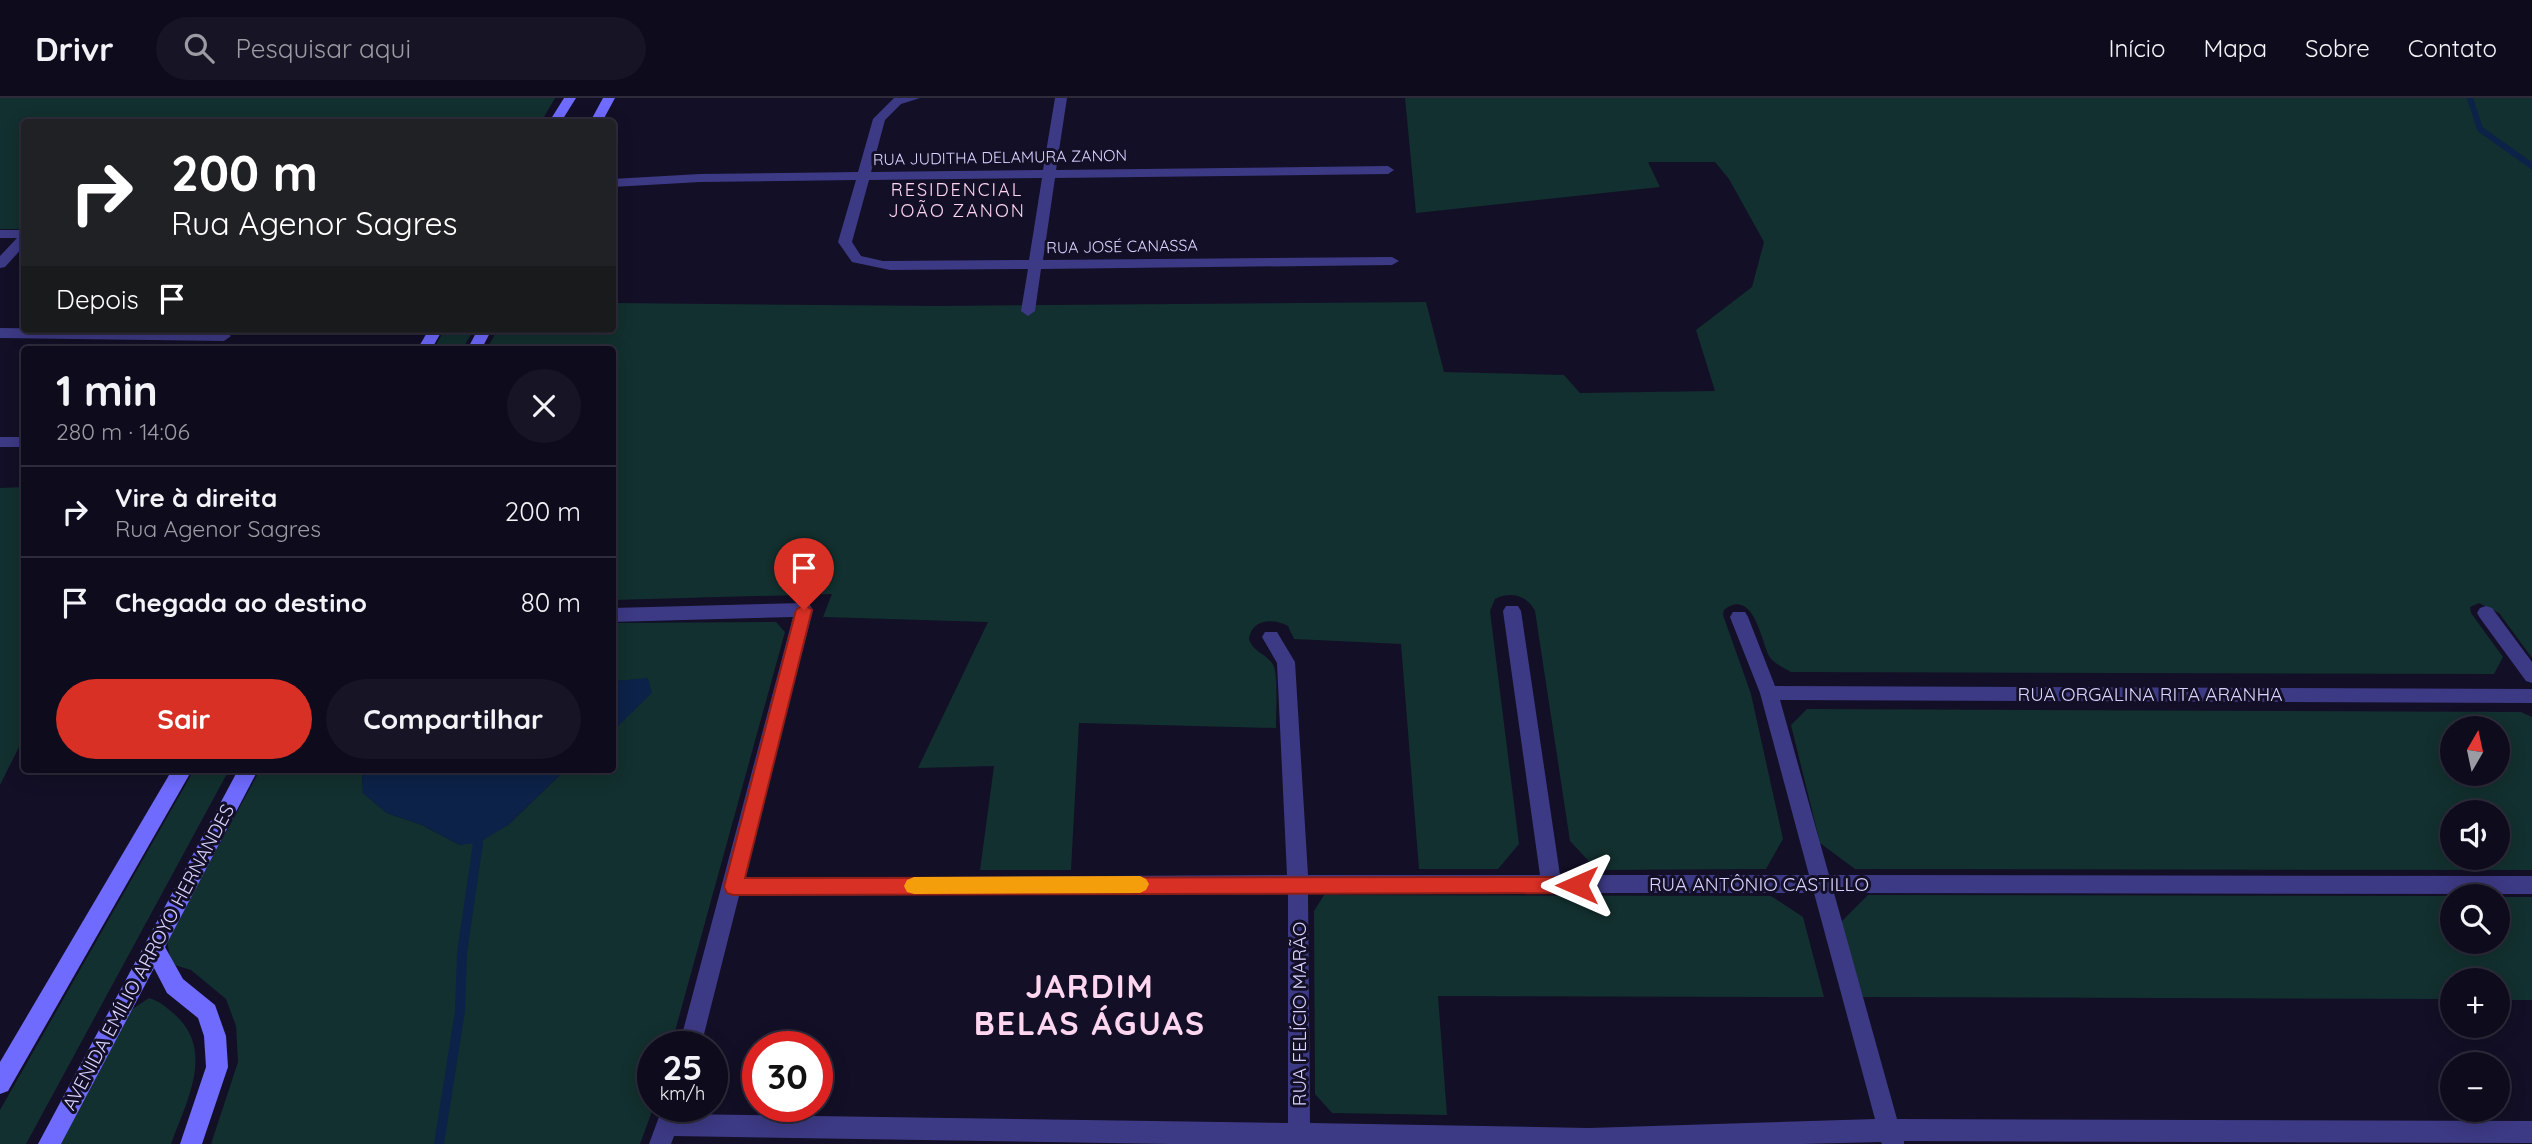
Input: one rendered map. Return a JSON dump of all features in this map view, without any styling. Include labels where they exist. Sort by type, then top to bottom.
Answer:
[{"type":"main road","points":[[557,119],[570,98]]},
{"type":"main road","points":[[598,119],[609,98]]},
{"type":"main road","points":[[0,1083],[180,773]]},
{"type":"main road","name":"AVENIDA EMÍLIO ARROYO HERNANDES","points":[[49,1144],[246,773]]},
{"type":"main road","points":[[154,948],[176,986],[207,1012],[215,1036],[217,1067],[191,1144]]},
{"type":"street","points":[[864,176],[879,120],[897,101],[914,98]]},
{"type":"street","points":[[1028,311],[1061,98]]},
{"type":"street","name":"RUA JUDITHA DELAMURA ZANON","points":[[616,183],[700,178],[1388,170]]},
{"type":"street","name":"RUA JOSÉ CANASSA","points":[[864,176],[845,242],[854,259],[867,264],[890,267],[1392,261]]},
{"type":"street","points":[[0,234],[21,236]]},
{"type":"street","points":[[0,264],[21,240]]},
{"type":"street","points":[[0,333],[227,333]]},
{"type":"street","points":[[0,442],[21,442]]},
{"type":"street","points":[[616,615],[804,610],[694,1031]]},
{"type":"street","points":[[1512,611],[1550,885]]},
{"type":"street","points":[[2486,613],[2532,676]]},
{"type":"street","points":[[1739,617],[1769,693],[1891,1137]]},
{"type":"street","name":"RUA FELÍCIO MARÃO","points":[[1271,637],[1286,662],[1298,884],[1299,1139]]},
{"type":"street","name":"RUA ORGALINA RITA ARANHA","points":[[1769,693],[2532,696]]},
{"type":"street","name":"RUA ANTÔNIO CASTILLO","points":[[733,887],[1298,884],[2532,885]]},
{"type":"street","points":[[667,1125],[1299,1139],[1589,1142],[2532,1132]]},
{"type":"green space","points":[[0,98],[555,98],[543,119],[21,119],[21,229],[0,229]]},
{"type":"green space","points":[[1405,98],[2532,98],[2532,658],[2499,613],[2479,603],[2470,607],[2471,613],[2503,657],[2494,674],[1791,672],[1769,656],[1749,610],[1742,605],[1734,605],[1724,610],[1723,615],[1751,694],[1783,839],[1766,869],[1597,870],[1570,841],[1535,611],[1523,598],[1506,595],[1495,599],[1490,611],[1519,844],[1498,869],[1419,869],[1401,644],[1294,639],[1288,626],[1270,621],[1254,627],[1249,639],[1274,667],[1276,728],[1079,723],[1071,870],[980,870],[994,766],[918,768],[988,622],[823,617],[832,594],[616,600],[616,346],[488,346],[496,333],[616,333],[616,303],[938,306],[1426,302],[1444,372],[1564,375],[1580,393],[1715,391],[1696,330],[1752,287],[1764,242],[1729,179],[1715,162],[1648,162],[1660,187],[1416,213]]},
{"type":"green space","points":[[443,333],[472,333],[464,346],[435,346]]},
{"type":"green space","points":[[21,487],[21,743],[0,785],[0,488]]},
{"type":"green space","points":[[776,622],[785,632],[675,1031],[637,1031],[637,1122],[648,1122],[640,1144],[211,1144],[238,1062],[236,1026],[226,999],[191,970],[171,964],[167,940],[258,773],[362,773],[363,793],[387,813],[422,825],[460,845],[508,825],[562,773],[616,773],[616,728],[627,716],[647,679],[616,681],[616,623]]},
{"type":"green space","points":[[1807,709],[2521,712],[2532,717],[2532,870],[2510,870],[2510,800],[2440,800],[2440,870],[1855,869],[1820,843],[1791,725]]},
{"type":"green space","points":[[192,773],[227,773],[26,1144],[0,1144],[0,1110]]},
{"type":"green space","points":[[1324,895],[1771,896],[1803,917],[1824,997],[1438,996],[1447,1115],[1332,1113],[1315,1094],[1314,911]]},
{"type":"green space","points":[[1868,895],[2440,896],[2440,954],[2510,954],[2510,897],[2532,897],[2532,1000],[2510,1000],[2510,968],[2440,968],[2440,999],[1863,997],[1841,922]]},
{"type":"green space","points":[[149,998],[173,1013],[186,1027],[193,1042],[194,1076],[171,1144],[58,1144],[128,1012]]},
{"type":"water","points":[[648,678],[652,693],[616,728],[616,681]]},
{"type":"water","points":[[362,773],[562,773],[508,825],[478,843],[460,845],[422,825],[387,813],[363,793]]},
{"type":"waterway","points":[[2470,98],[2480,129],[2532,166]]},
{"type":"waterway","points":[[439,1144],[460,1011],[462,953],[478,843],[474,836]]},
{"type":"slow traffic","points":[[914,886],[1140,884]]},
{"type":"district","name":"RESIDENCIAL JOÃO ZANON","points":[[957,200]]},
{"type":"district","name":"JARDIM BELAS ÁGUAS","points":[[1090,1006]]},
{"type":"route","points":[[804,610],[733,887],[1577,885]]}]
